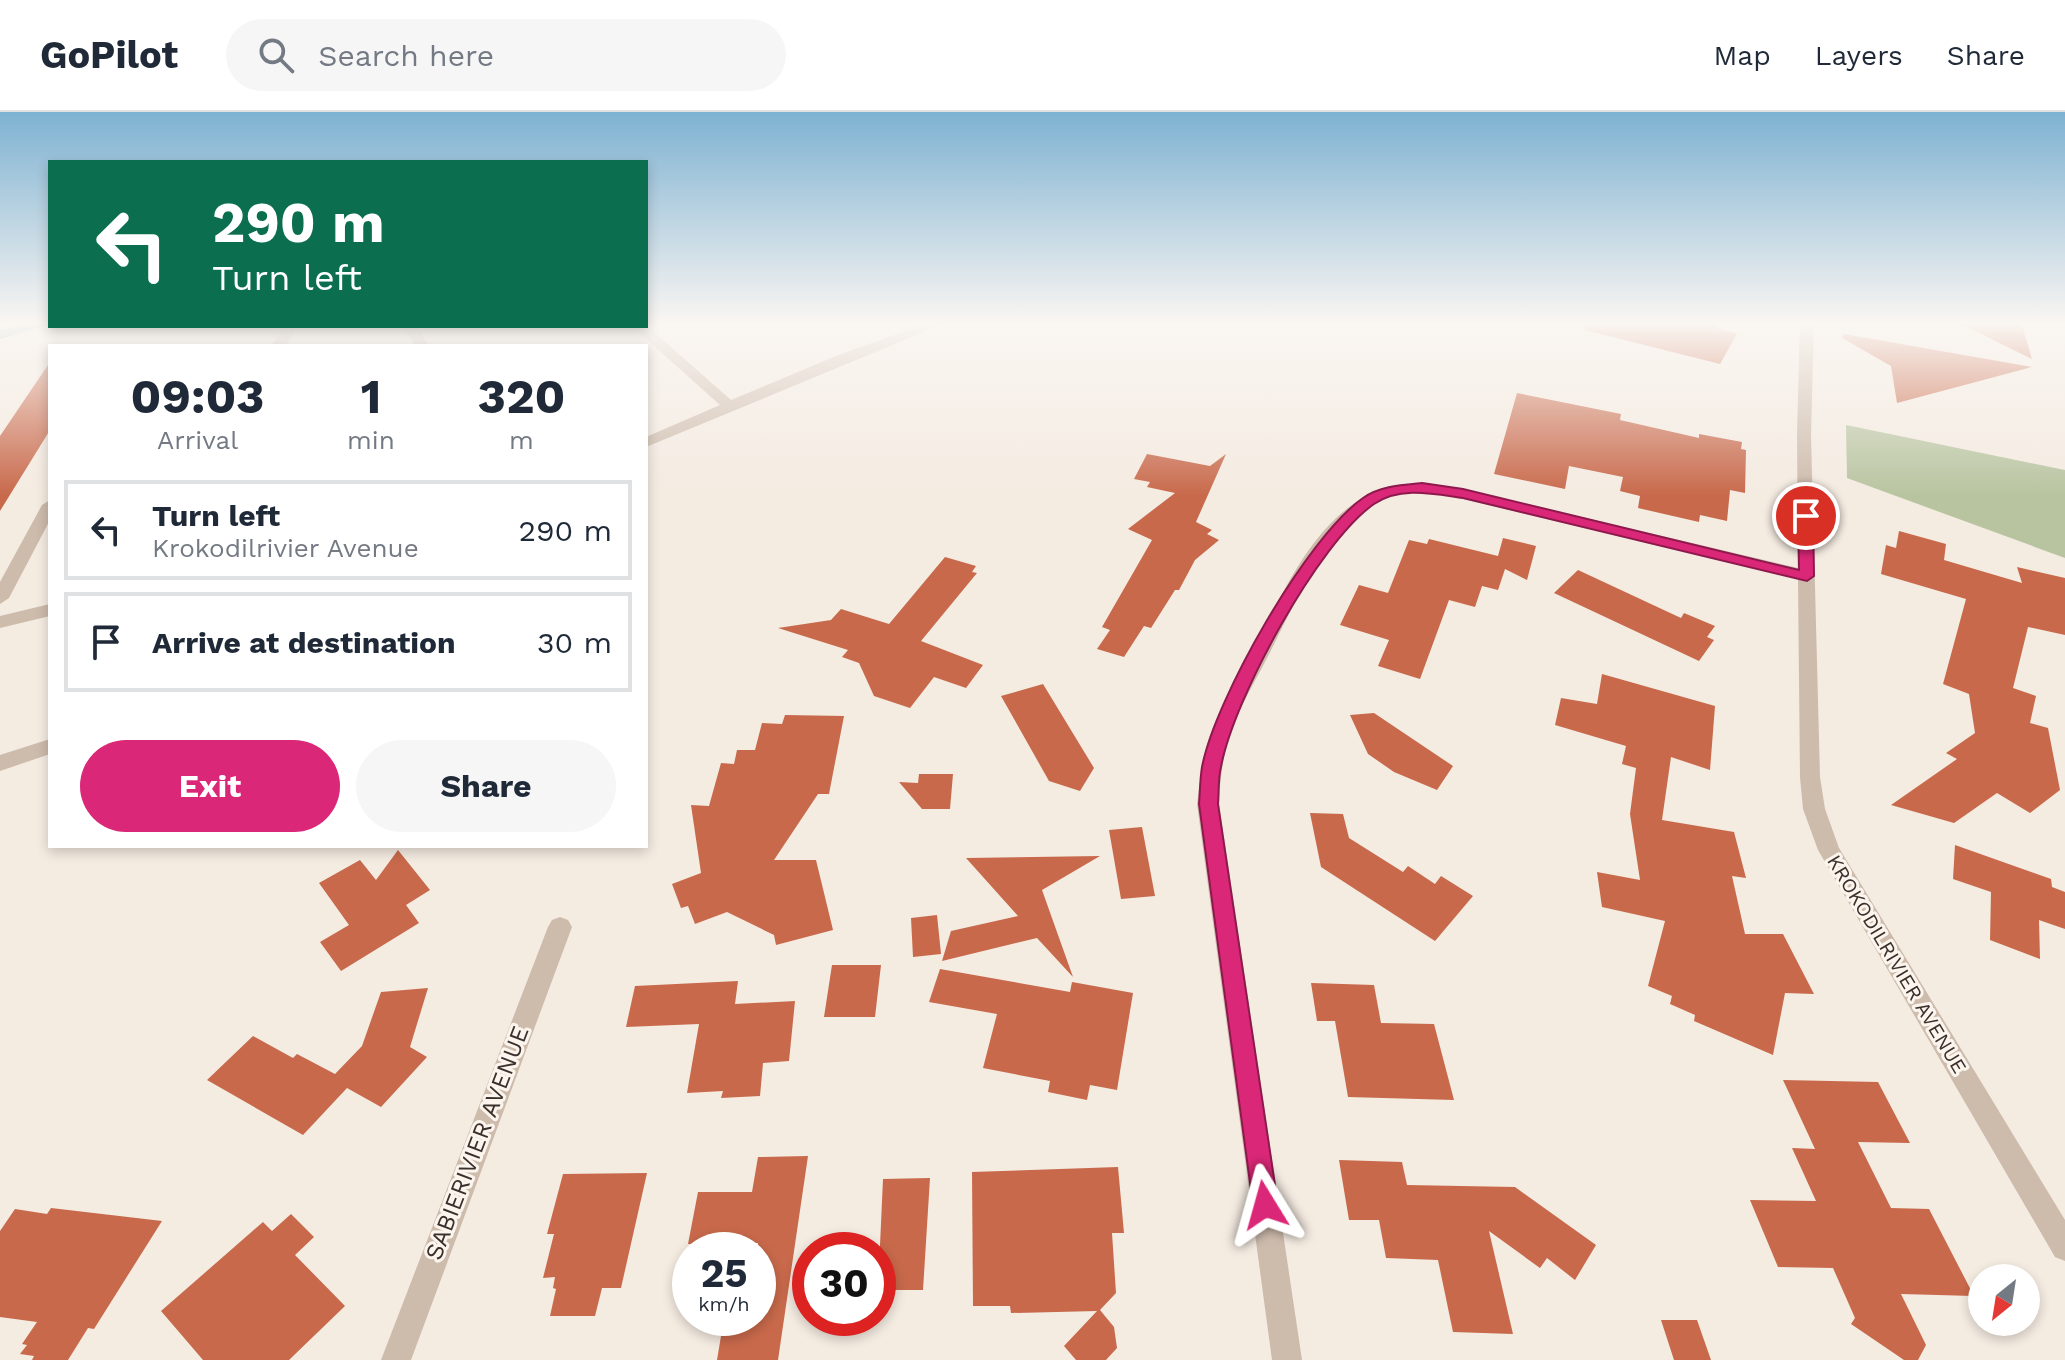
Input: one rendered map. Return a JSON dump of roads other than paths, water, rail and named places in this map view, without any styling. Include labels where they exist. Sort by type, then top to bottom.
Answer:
[{"type":"street","points":[[700,380],[729,406]]},
{"type":"street","points":[[648,441],[794,380]]},
{"type":"street","name":"KROKODILRIVIER AVENUE","points":[[1807,380],[1810,777],[1814,809],[1829,850],[2065,1247]]},
{"type":"street","points":[[1287,1360],[1208,804],[1211,766],[1229,713],[1308,564],[1326,540],[1369,500],[1391,490],[1422,488],[1463,494],[1807,576]]},
{"type":"street","points":[[0,598],[48,509]]},
{"type":"street","points":[[0,622],[48,610]]},
{"type":"street","points":[[0,763],[48,747]]},
{"type":"street","name":"SABIERIVIER AVENUE","points":[[396,1360],[560,927]]}]
